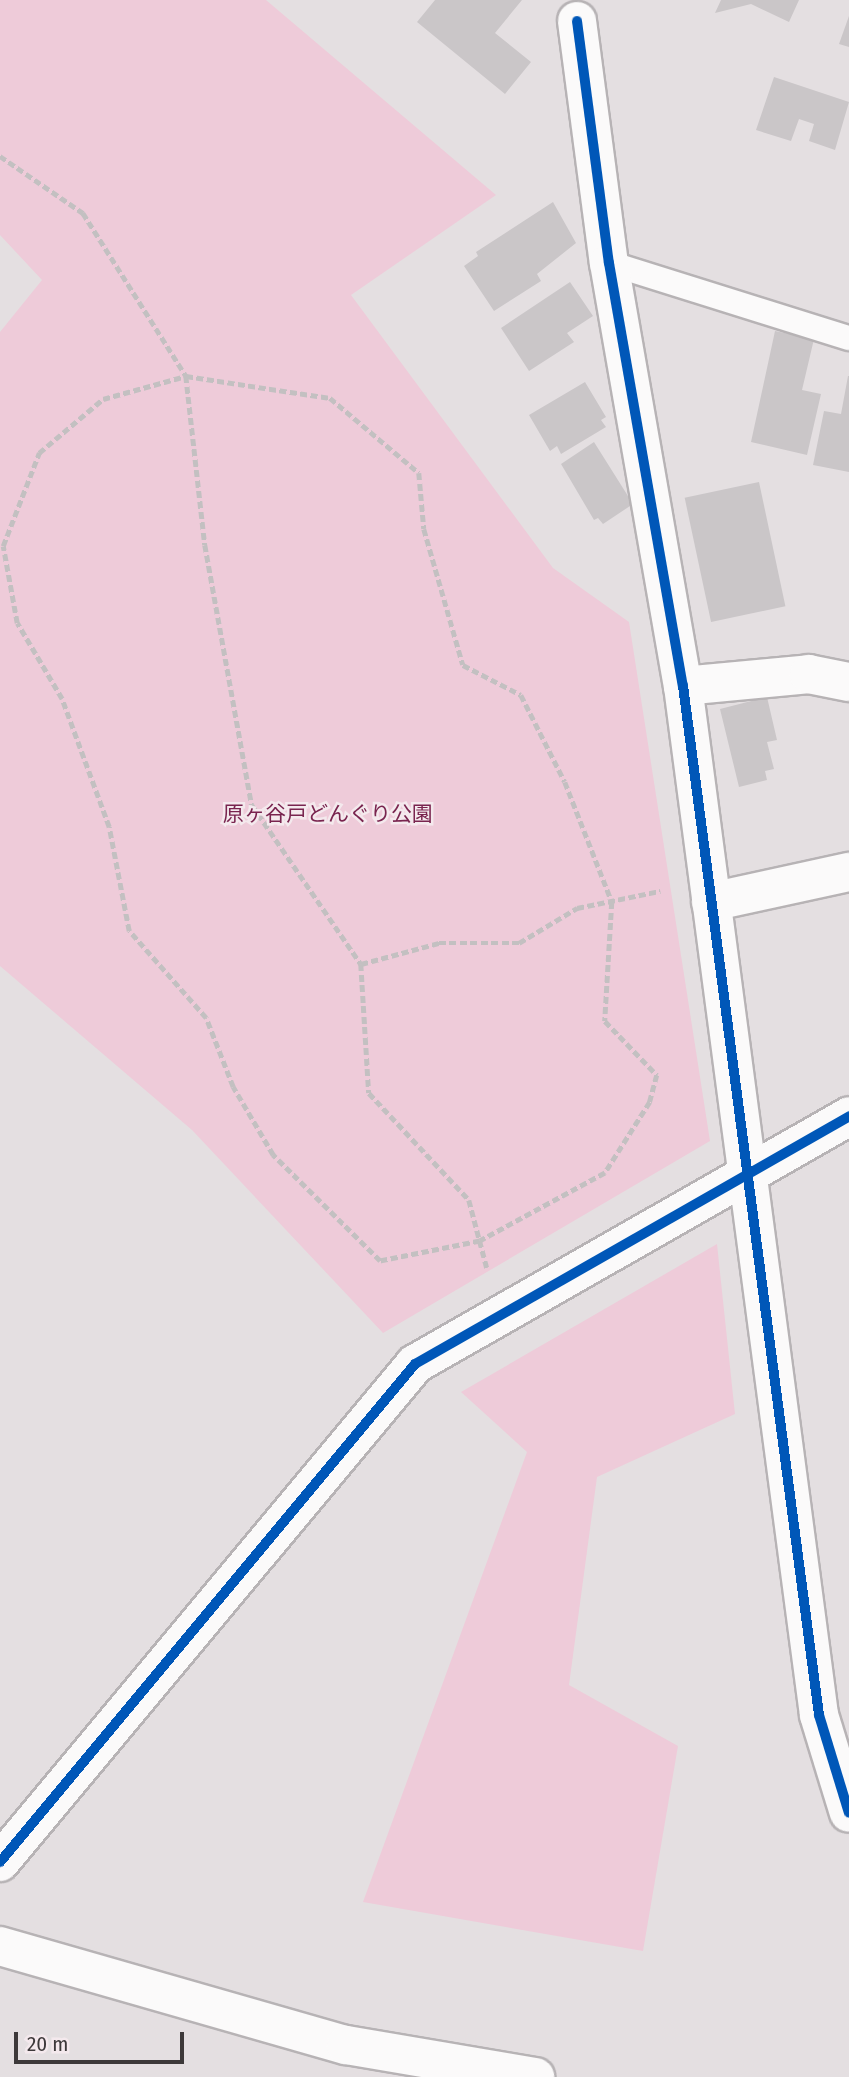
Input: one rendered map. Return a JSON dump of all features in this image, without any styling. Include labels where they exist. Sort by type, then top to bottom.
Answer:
[{"type":"street","points":[[578,11],[608,263],[683,686],[819,1714],[849,1813]]},
{"type":"street","points":[[683,686],[809,674],[849,682]]},
{"type":"street","points":[[711,902],[849,873]]},
{"type":"street","points":[[0,1862],[415,1364],[849,1116]]},
{"type":"street","points":[[0,1946],[346,2045],[534,2077]]},
{"type":"lane","points":[[608,263],[849,338]]},
{"type":"path","points":[[0,156],[83,213],[186,376],[205,545],[252,805],[360,964],[369,1093],[469,1200],[500,1316]]},
{"type":"path","points":[[186,376],[330,398],[419,473],[424,529],[463,665],[521,695],[565,782],[612,902],[605,1021],[657,1075],[650,1102],[605,1173],[480,1241],[380,1261],[273,1156],[233,1087],[206,1017],[129,932],[109,827],[62,699],[17,623],[4,547],[39,453],[103,399],[186,376]]},
{"type":"path","points":[[360,964],[439,943],[519,943],[577,908],[612,902]]},
{"type":"green space","name":"原ヶ谷戸どんぐり公園","points":[[0,0],[266,0],[496,195],[351,295],[553,568],[629,622],[710,1141],[383,1333],[192,1130],[0,966],[0,332],[42,280],[0,235]]},
{"type":"green space","points":[[717,1244],[735,1414],[597,1477],[569,1685],[678,1746],[643,1951],[363,1902],[527,1452],[461,1392]]},
{"type":"building","points":[[435,0],[522,0],[495,33],[531,62],[505,94],[417,22]]},
{"type":"building","points":[[721,0],[799,0],[789,22],[751,4],[715,13]]},
{"type":"building","points":[[849,16],[849,47],[839,44]]},
{"type":"building","points":[[774,77],[849,102],[835,150],[809,141],[814,124],[799,119],[791,141],[756,130]]},
{"type":"building","points":[[553,202],[576,243],[537,274],[541,281],[494,311],[464,266],[478,256],[476,252]]},
{"type":"building","points":[[570,282],[593,316],[567,333],[574,342],[529,371],[501,328]]},
{"type":"building","points":[[775,331],[814,339],[802,390],[821,394],[807,455],[751,442]]},
{"type":"building","points":[[848,376],[849,472],[813,465],[824,411],[841,414]]},
{"type":"building","points":[[585,382],[606,417],[601,420],[606,427],[561,454],[557,446],[550,451],[529,415]]},
{"type":"building","points":[[594,442],[633,504],[603,524],[598,518],[594,520],[561,464]]},
{"type":"building","points":[[759,482],[785,606],[711,622],[685,498]]},
{"type":"building","points":[[767,697],[777,740],[767,742],[774,769],[765,771],[767,780],[739,787],[720,709]]},
{"type":"cycle path","points":[[577,21],[609,263],[683,686],[819,1715],[849,1813]]},
{"type":"cycle path","points":[[0,1862],[415,1364],[849,1116]]}]
